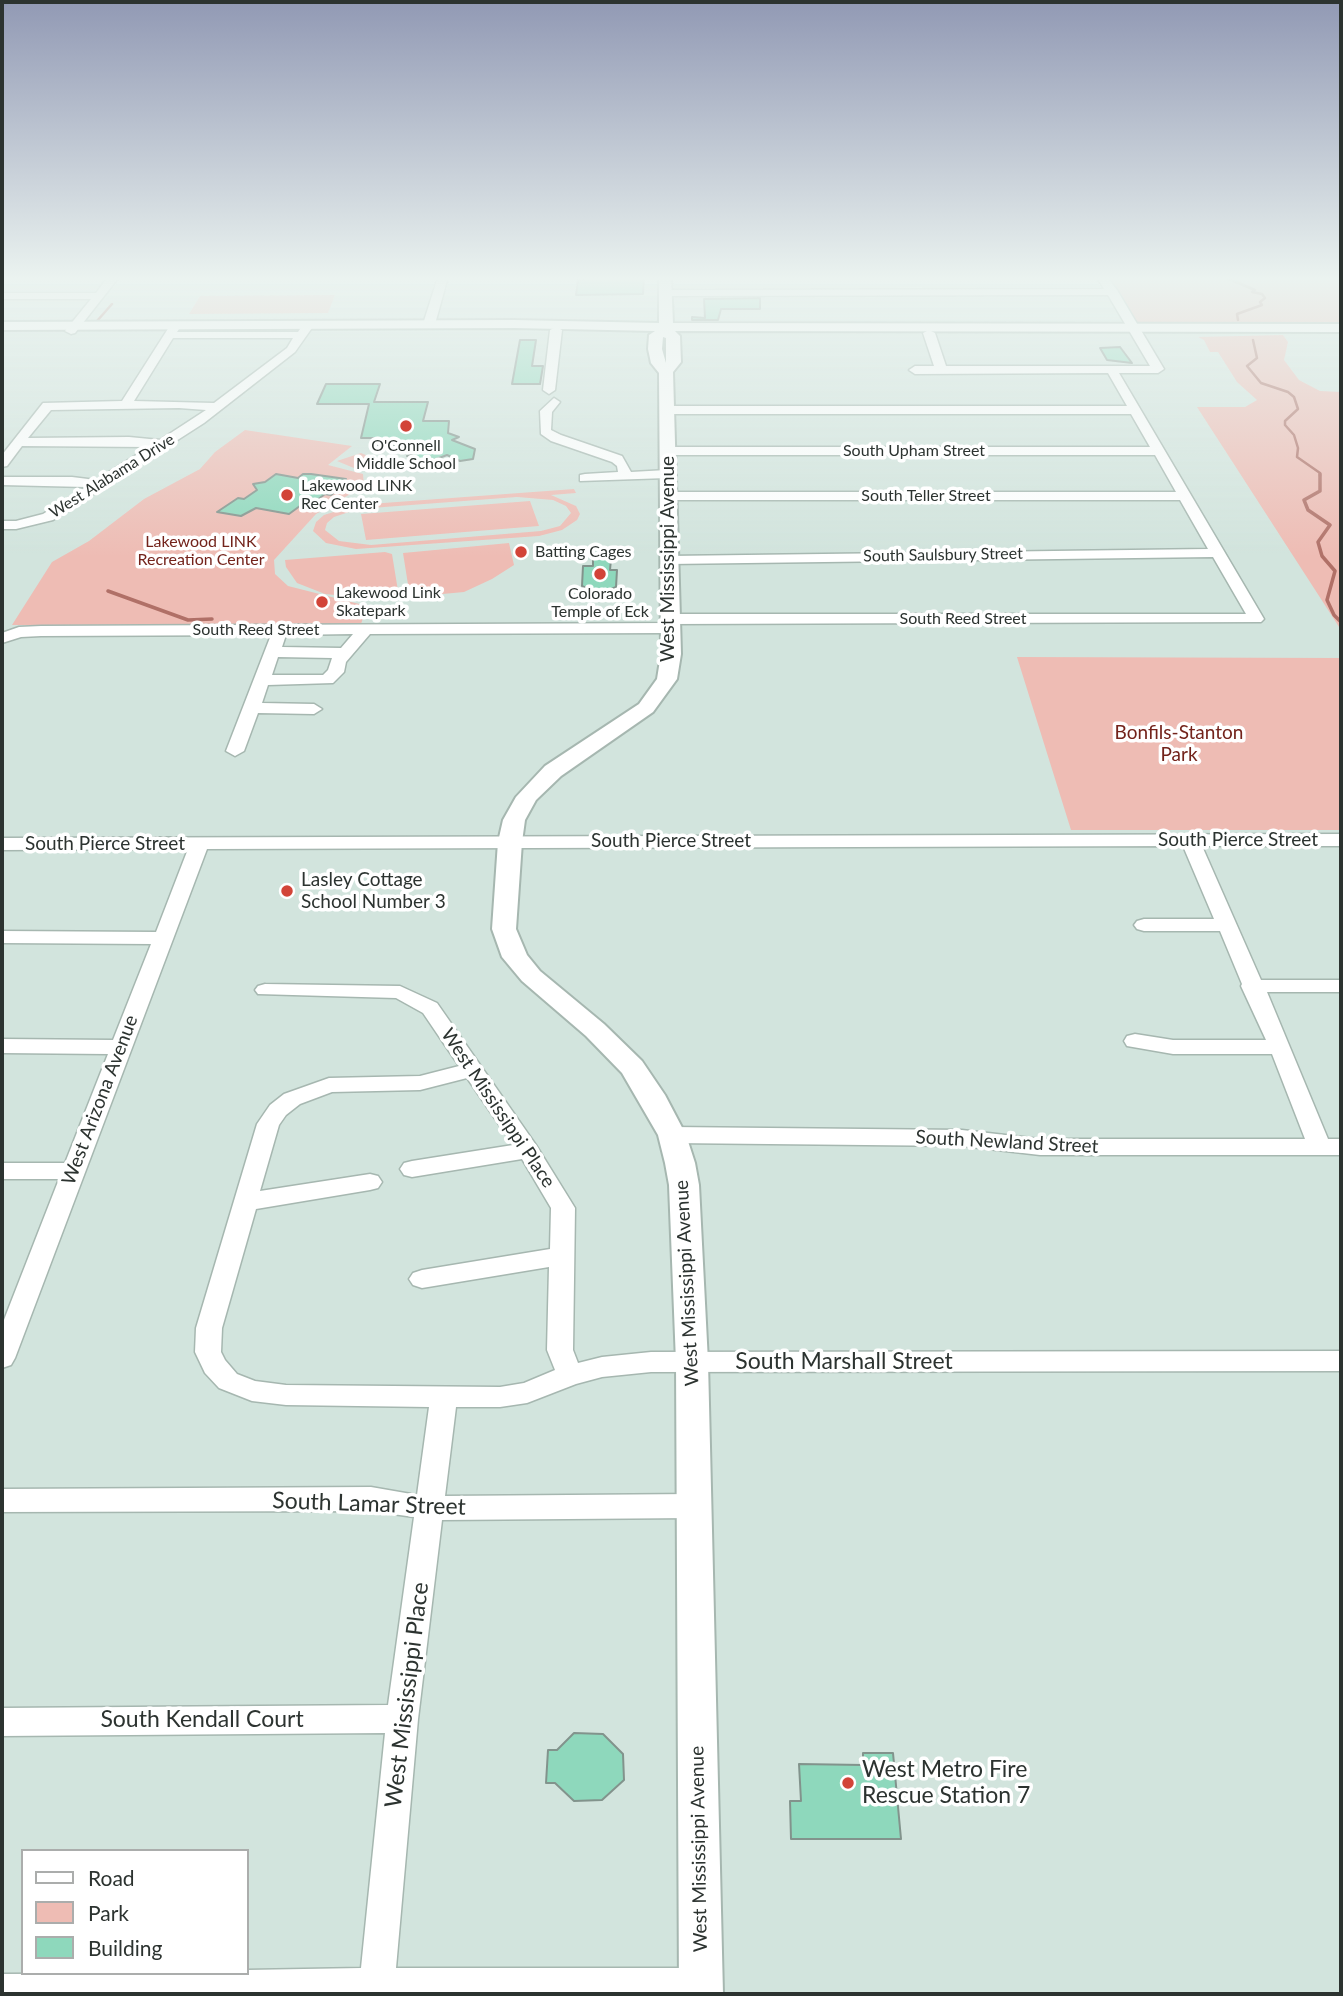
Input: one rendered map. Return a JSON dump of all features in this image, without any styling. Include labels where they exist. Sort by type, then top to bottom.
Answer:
[{"type":"main road","name":"West Mississippi Avenue","points":[[664,370],[668,410],[669,671],[656,697],[624,725],[543,779],[520,808],[514,820],[510,842],[504,929],[515,957],[531,976],[620,1054],[651,1095],[672,1135],[684,1185],[692,1362],[701,1990]]},
{"type":"street","points":[[126,404],[147,370]]},
{"type":"street","name":"West Alabama Drive","points":[[2,525],[26,523],[48,517],[163,444],[265,370]]},
{"type":"street","points":[[553,370],[545,431],[617,459],[624,467],[626,476]]},
{"type":"street","points":[[1112,370],[1218,553]]},
{"type":"street","points":[[2,463],[47,406],[126,404],[217,407]]},
{"type":"street","points":[[668,410],[1135,410]]},
{"type":"street","points":[[17,442],[129,441],[163,444]]},
{"type":"street","name":"South Upham Street","points":[[668,451],[1159,451]]},
{"type":"street","points":[[584,478],[667,474]]},
{"type":"street","points":[[2,481],[72,481],[101,485]]},
{"type":"street","name":"South Teller Street","points":[[668,496],[1185,496]]},
{"type":"street","name":"South Saulsbury Street","points":[[669,560],[1218,553]]},
{"type":"street","name":"South Reed Street","points":[[4,637],[29,631],[365,630],[670,624],[1256,619],[1218,553]]},
{"type":"street","points":[[235,751],[280,630]]},
{"type":"street","points":[[262,680],[327,680],[336,672],[338,661],[365,630]]},
{"type":"street","points":[[272,652],[345,653]]},
{"type":"street","points":[[252,708],[314,709]]},
{"type":"street","points":[[1190,840],[1251,986],[1331,1147]]},
{"type":"street","name":"South Pierce Street","points":[[2,844],[1341,840]]},
{"type":"street","name":"West Arizona Avenue","points":[[2,1358],[8,1322],[74,1171],[200,843]]},
{"type":"street","points":[[1144,925],[1226,925]]},
{"type":"street","points":[[2,937],[162,938]]},
{"type":"street","points":[[1251,986],[1341,986]]},
{"type":"street","name":"West Mississippi Place","points":[[265,990],[400,992],[430,1008],[528,1150],[563,1208],[560,1350],[570,1375]]},
{"type":"street","points":[[1135,1041],[1173,1047],[1280,1047]]},
{"type":"street","points":[[2,1046],[120,1047]]},
{"type":"street","points":[[370,1182],[246,1202],[268,1124],[292,1099],[310,1091],[350,1083],[420,1083],[472,1070]]},
{"type":"street","name":"South Newland Street","points":[[672,1135],[962,1138],[1040,1147],[1331,1147]]},
{"type":"street","points":[[412,1169],[528,1150]]},
{"type":"street","points":[[2,1171],[74,1171]]},
{"type":"street","name":"South Marshall Street","points":[[246,1202],[209,1328],[208,1352],[214,1366],[228,1381],[252,1391],[286,1395],[500,1397],[527,1393],[570,1375],[625,1364],[692,1362],[1341,1361]]},
{"type":"street","points":[[422,1279],[564,1256]]},
{"type":"street","name":"West Mississippi Place","points":[[376,1990],[402,1719],[444,1396]]},
{"type":"street","name":"South Lamar Street","points":[[2,1501],[371,1499],[429,1508],[694,1506]]},
{"type":"street","name":"South Kendall Court","points":[[2,1722],[402,1719]]},
{"type":"street","points":[[2,1992],[701,1990]]},
{"type":"green space","points":[[1229,370],[1292,370],[1299,380],[1320,391],[1341,392],[1341,630],[1197,407],[1245,407],[1257,400],[1237,382]]},
{"type":"green space","name":"Lakewood LINK Recreation Center","points":[[245,430],[352,446],[328,465],[363,474],[364,486],[316,514],[274,560],[275,574],[288,586],[367,606],[361,624],[12,625],[52,562],[89,541],[144,499],[200,469],[215,452]]},
{"type":"green space","points":[[361,453],[385,463],[361,471],[337,461]]},
{"type":"green space","points":[[574,489],[576,493],[551,495],[576,506],[580,514],[577,520],[562,530],[539,536],[356,549],[326,543],[313,531],[316,522],[324,515],[356,505]],"holes":[[[517,497],[553,500],[566,506],[571,513],[560,526],[541,531],[371,545],[339,541],[325,530],[327,523],[334,517],[358,509]]]},
{"type":"green space","points":[[530,501],[539,526],[366,540],[361,514]]},
{"type":"green space","points":[[509,543],[514,565],[492,579],[464,592],[410,597],[403,553]]},
{"type":"green space","points":[[385,552],[392,554],[399,597],[365,598],[325,594],[297,583],[286,567],[285,560]]},
{"type":"green space","name":"Bonfils-Stanton Park","points":[[1017,657],[1341,658],[1341,830],[1071,830]]},
{"type":"building","points":[[515,370],[542,370],[540,384],[512,384]]},
{"type":"building","name":"O'Connell Middle School","points":[[326,384],[380,384],[374,402],[428,402],[423,421],[449,421],[448,433],[459,437],[452,440],[475,449],[473,459],[460,461],[447,455],[426,463],[407,456],[435,445],[372,445],[375,438],[361,438],[369,404],[317,404]]},
{"type":"building","name":"Lakewood LINK Rec Center","points":[[276,474],[298,478],[303,474],[311,474],[346,479],[341,482],[347,483],[331,495],[325,494],[316,501],[308,500],[289,514],[256,508],[241,516],[217,512],[238,498],[244,499],[257,490],[253,484],[265,482]]},
{"type":"building","name":"Colorado Temple of Eck","points":[[593,559],[611,559],[610,570],[617,570],[616,587],[600,594],[582,586],[583,566],[593,566]]},
{"type":"building","points":[[574,1733],[603,1734],[623,1754],[624,1780],[602,1800],[574,1801],[555,1783],[546,1783],[548,1750],[557,1750]]},
{"type":"building","name":"West Metro Fire Rescue Station 7","points":[[863,1753],[893,1753],[901,1839],[791,1839],[790,1801],[801,1801],[799,1764],[863,1765]]},
{"type":"waterway","points":[[1250,370],[1261,383],[1288,392],[1294,397],[1298,409],[1285,421],[1285,425],[1294,435],[1298,448],[1297,457],[1320,473],[1320,491],[1304,500],[1308,510],[1330,525],[1318,542],[1322,556],[1335,571],[1327,600],[1334,615],[1341,622]]},
{"type":"waterway","points":[[108,591],[188,620],[212,619]]},
{"type":"place","name":"O'Connell Middle School","points":[[406,426]]},
{"type":"place","name":"Lakewood LINK Rec Center","points":[[287,495]]},
{"type":"place","name":"Batting Cages","points":[[521,552]]},
{"type":"place","name":"Colorado Temple of Eck","points":[[600,574]]},
{"type":"place","name":"Lakewood Link Skatepark","points":[[322,602]]},
{"type":"place","name":"Lasley Cottage School Number 3","points":[[287,891]]},
{"type":"place","name":"West Metro Fire Rescue Station 7","points":[[848,1783]]}]
